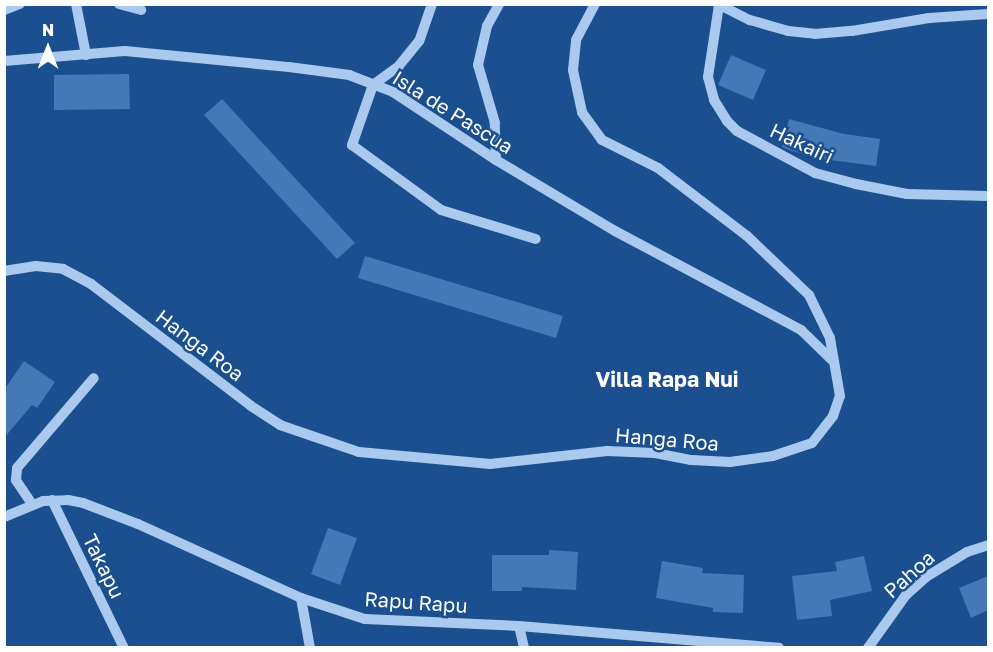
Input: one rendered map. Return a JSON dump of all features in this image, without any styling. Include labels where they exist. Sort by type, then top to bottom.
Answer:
[{"type":"street","points":[[4,10],[20,4]]},
{"type":"street","points":[[76,4],[86,55]]},
{"type":"street","points":[[119,4],[141,10]]},
{"type":"street","points":[[432,4],[419,41],[399,66],[373,85],[352,145],[441,210],[536,239]]},
{"type":"street","points":[[496,160],[495,123],[478,65],[487,26],[499,4]]},
{"type":"street","name":"Hanga Roa","points":[[4,271],[36,266],[63,269],[91,284],[251,406],[280,425],[359,452],[490,464],[607,451],[655,453],[691,460],[730,462],[773,456],[812,443],[833,416],[840,396],[830,338],[809,295],[747,236],[658,168],[602,140],[582,112],[573,70],[576,40],[595,4]]},
{"type":"street","points":[[718,5],[750,20],[788,32],[815,34],[852,31],[929,18],[988,14]]},
{"type":"street","name":"Hakairi","points":[[718,5],[708,77],[714,100],[728,122],[737,130],[814,173],[907,194],[988,196]]},
{"type":"street","name":"Isla de Pascua","points":[[4,61],[125,51],[349,75],[393,92],[426,111],[496,160],[615,231],[801,330],[832,360]]},
{"type":"street","points":[[32,504],[16,480],[17,468],[94,378]]},
{"type":"street","name":"Rapu Rapu","points":[[4,517],[32,504],[52,500],[83,503],[138,524],[301,598],[365,619],[519,626],[674,642],[779,648]]},
{"type":"street","name":"Takapu","points":[[52,500],[124,648]]},
{"type":"street","name":"Pahoa","points":[[868,648],[906,595],[926,577],[967,552],[988,545]]},
{"type":"street","points":[[301,598],[310,648]]},
{"type":"street","points":[[519,626],[524,648]]},
{"type":"building","points":[[731,55],[766,70],[753,100],[718,85]]},
{"type":"building","points":[[129,74],[130,109],[54,110],[54,75]]},
{"type":"building","points":[[222,99],[355,243],[337,259],[204,115]]},
{"type":"building","points":[[789,119],[844,134],[880,139],[876,166],[815,158],[782,147]]},
{"type":"building","points":[[365,256],[563,316],[556,338],[358,278]]},
{"type":"building","points":[[24,361],[55,382],[37,408],[32,405],[4,438],[4,390]]},
{"type":"building","points":[[328,528],[357,538],[340,585],[311,574]]},
{"type":"building","points":[[549,550],[578,552],[576,590],[522,587],[522,591],[492,591],[492,555],[549,555]]},
{"type":"building","points":[[864,556],[872,591],[830,600],[832,616],[797,620],[792,576],[837,571],[835,562]]},
{"type":"building","points":[[662,561],[703,568],[702,573],[744,575],[743,613],[713,612],[713,608],[656,598]]},
{"type":"building","points":[[988,576],[988,610],[971,618],[959,588]]},
{"type":"district","name":"Villa Rapa Nui","points":[[667,379]]}]
